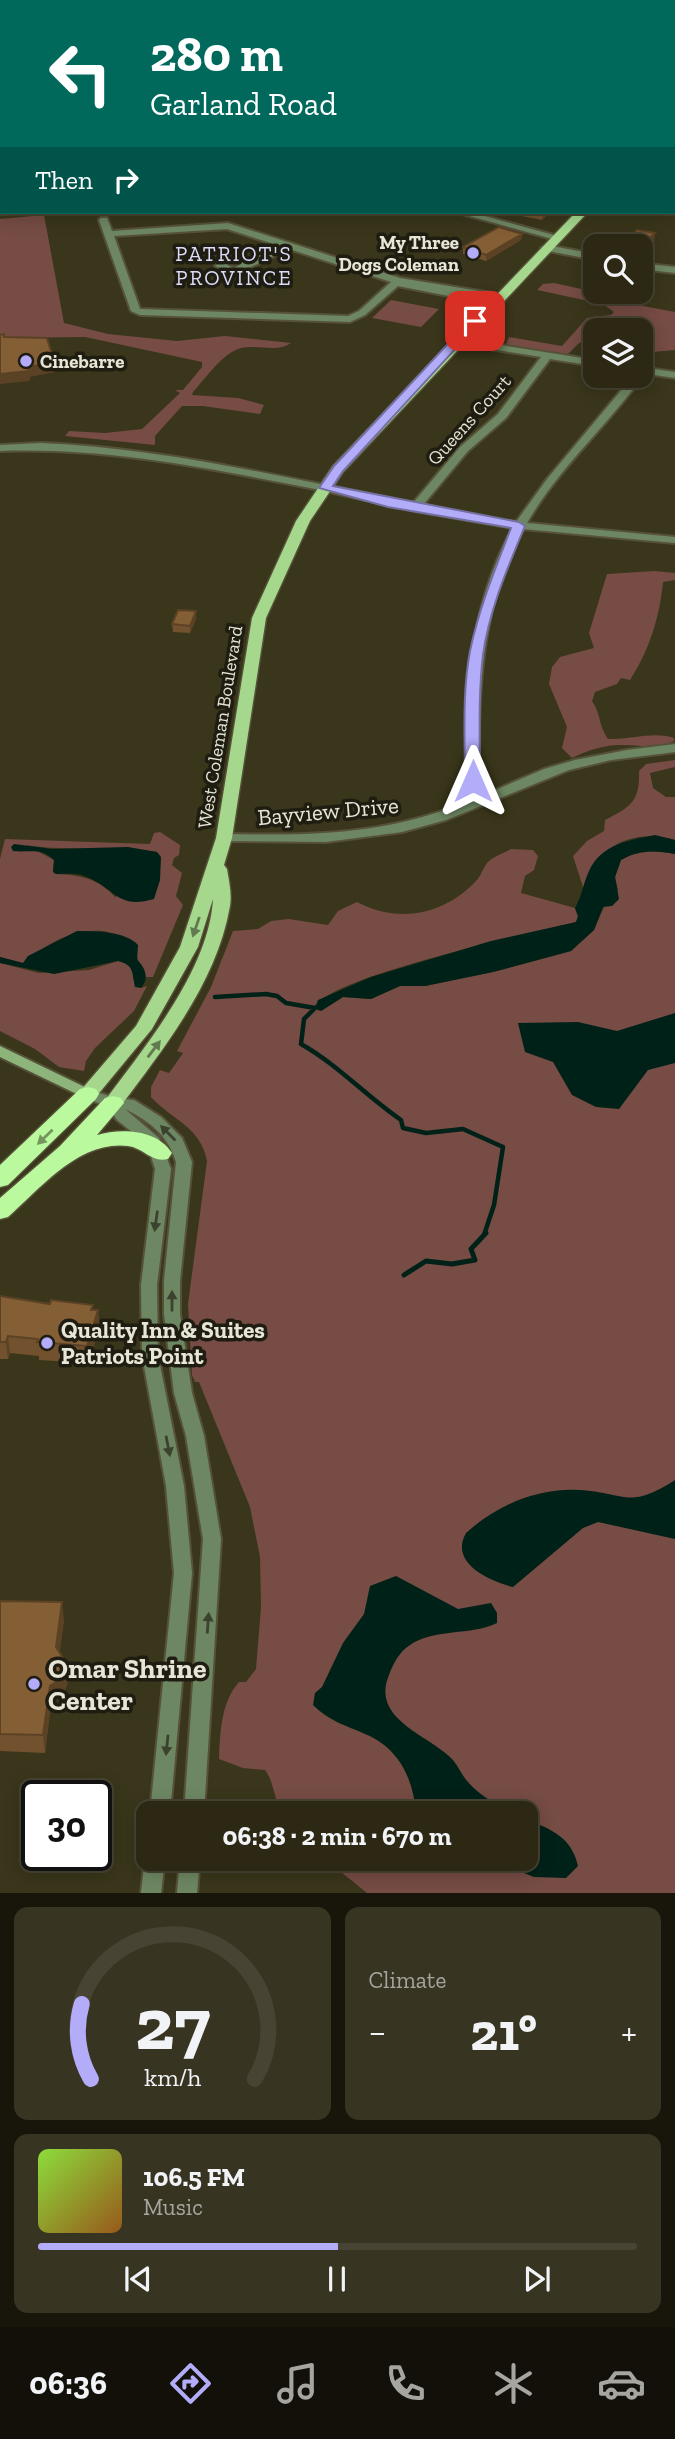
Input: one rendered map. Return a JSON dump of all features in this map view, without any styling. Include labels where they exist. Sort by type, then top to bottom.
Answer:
[{"type":"highway","points":[[0,1179],[88,1094]]},
{"type":"highway","points":[[0,1211],[68,1152],[113,1103]]},
{"type":"highway","points":[[68,1152],[121,1138],[147,1142],[160,1153]]},
{"type":"main road","name":"West Coleman Boulevard","points":[[88,1094],[143,1029],[189,947],[224,838],[259,618],[303,522],[338,469],[456,341],[580,214]]},
{"type":"main road","name":"West Coleman Boulevard","points":[[113,1103],[165,1034],[210,945],[221,904],[218,862]]},
{"type":"main road","points":[[0,1051],[88,1094]]},
{"type":"street","points":[[468,214],[556,237]]},
{"type":"street","points":[[104,220],[136,311],[145,313],[350,319],[362,313],[398,281]]},
{"type":"street","points":[[109,234],[223,225],[398,281],[403,285],[496,299]]},
{"type":"street","points":[[251,263],[289,245]]},
{"type":"street","points":[[546,248],[583,255]]},
{"type":"street","points":[[653,267],[675,270]]},
{"type":"street","points":[[456,341],[583,361]]},
{"type":"street","name":"Queens Court","points":[[415,508],[464,449],[502,416],[548,355]]},
{"type":"street","points":[[653,373],[675,375]]},
{"type":"street","points":[[473,804],[472,709],[477,653],[492,590],[519,526],[548,485],[629,388]]},
{"type":"street","points":[[0,448],[84,446],[149,454],[415,508],[519,526],[675,540]]},
{"type":"street","name":"Bayview Drive","points":[[224,838],[282,840],[358,834],[424,822],[584,761],[675,748]]},
{"type":"street","points":[[88,1094],[113,1103],[130,1104],[156,1121],[177,1142],[184,1162],[172,1281],[172,1314],[183,1393],[195,1436],[212,1539],[195,1801]]},
{"type":"street","points":[[113,1103],[122,1116],[145,1132],[160,1153],[163,1169],[149,1285],[150,1355],[176,1486],[183,1573],[161,1801]]},
{"type":"street","points":[[151,1893],[154,1871]]},
{"type":"street","points":[[187,1893],[189,1871]]},
{"type":"shaded area","points":[[44,215],[64,323],[108,334],[177,341],[225,336],[291,343],[277,348],[246,347],[232,352],[216,365],[192,395],[238,398],[264,405],[260,414],[203,406],[182,406],[155,436],[155,445],[65,436],[69,431],[105,433],[142,429],[180,393],[175,390],[183,390],[202,367],[202,362],[85,337],[0,338],[0,219]]},
{"type":"shaded area","points":[[554,283],[583,289],[583,300],[537,290],[543,284]]},
{"type":"shaded area","points":[[391,300],[439,309],[421,327],[372,318]]},
{"type":"shaded area","points":[[603,304],[632,304],[675,312],[675,350],[653,352],[653,318],[587,318],[611,315],[614,312]]},
{"type":"shaded area","points":[[583,322],[583,342],[566,356],[509,347],[506,344],[509,337],[562,346]]},
{"type":"shaded area","points":[[654,571],[675,573],[675,580],[663,582],[656,620],[643,657],[630,680],[621,678],[617,684],[595,692],[592,701],[608,739],[658,735],[674,738],[674,741],[653,746],[605,746],[572,758],[562,748],[567,727],[549,684],[552,667],[560,657],[594,648],[589,633],[607,574]]},
{"type":"shaded area","points":[[675,760],[675,767],[650,773],[653,788],[666,797],[675,797],[675,840],[644,837],[618,844],[597,862],[584,890],[573,856],[587,841],[604,831],[605,820],[632,802],[638,789],[639,771],[646,764]]},
{"type":"shaded area","points":[[160,832],[180,845],[179,855],[174,858],[172,865],[182,873],[176,896],[183,905],[153,977],[146,977],[129,939],[103,931],[81,932],[60,939],[23,963],[0,957],[0,859],[5,839],[150,844],[154,833]],"holes":[[[26,845],[156,852],[160,880],[115,897],[88,879],[56,874],[53,871],[54,860]]]},
{"type":"shaded area","points":[[511,849],[533,850],[538,856],[534,870],[525,876],[521,893],[575,908],[578,917],[576,922],[394,969],[329,995],[314,1007],[321,1011],[343,997],[371,999],[400,986],[425,986],[493,972],[571,951],[594,930],[604,907],[618,890],[615,877],[621,860],[647,852],[675,854],[675,1893],[367,1893],[340,1871],[538,1871],[538,1801],[278,1801],[265,1770],[243,1768],[219,1759],[221,1728],[228,1699],[239,1682],[246,1682],[256,1669],[261,1607],[260,1557],[250,1507],[199,1382],[195,1382],[192,1375],[188,1304],[207,1161],[199,1140],[151,1097],[151,1087],[160,1070],[169,1073],[183,1053],[177,1051],[211,987],[233,931],[258,929],[271,921],[289,919],[328,925],[338,911],[357,902],[388,913],[404,914],[435,908],[463,893],[495,857]]},
{"type":"shaded area","points":[[118,961],[127,963],[133,970],[133,979],[141,988],[147,986],[134,1011],[95,1048],[86,1061],[84,1071],[59,1067],[35,1049],[0,1031],[0,963],[39,973],[89,970]]},
{"type":"water","points":[[655,835],[675,840],[675,854],[647,852],[621,860],[615,877],[619,899],[612,906],[603,907],[594,930],[571,951],[493,972],[425,986],[400,986],[371,999],[343,997],[321,1011],[315,1009],[318,1000],[371,977],[491,941],[576,922],[578,916],[575,908],[594,862],[617,845]]},
{"type":"water","points":[[14,844],[52,849],[128,847],[157,852],[161,857],[160,880],[154,899],[131,902],[84,876],[56,874],[53,872],[54,860],[49,856],[40,852],[13,851],[11,847]]},
{"type":"water","points":[[77,931],[118,934],[133,940],[138,945],[137,960],[143,966],[145,974],[141,988],[135,987],[130,967],[118,961],[54,974],[0,963],[0,957],[23,963],[28,956]]},
{"type":"water","points":[[675,1013],[675,1063],[648,1070],[619,1109],[596,1107],[572,1095],[553,1062],[525,1052],[518,1023],[578,1022],[617,1031]]},
{"type":"water","points":[[675,1480],[675,1539],[598,1522],[583,1528],[513,1587],[474,1569],[463,1553],[462,1544],[466,1533],[491,1514],[518,1500],[563,1490],[637,1497],[647,1495]]},
{"type":"water","points":[[396,1576],[458,1609],[491,1603],[497,1613],[497,1623],[487,1627],[430,1636],[410,1645],[395,1663],[385,1691],[388,1704],[395,1715],[443,1751],[453,1760],[466,1780],[492,1801],[414,1801],[408,1776],[387,1747],[331,1719],[313,1705],[315,1693],[322,1687],[343,1643],[364,1614],[370,1586]]},
{"type":"water","points":[[538,1824],[553,1831],[566,1842],[578,1866],[566,1878],[534,1877],[519,1871],[538,1871]]},
{"type":"building","points":[[499,227],[522,234],[486,255],[463,247]]},
{"type":"building","points":[[637,230],[655,233],[653,235],[633,234]]},
{"type":"building","name":"Cinebarre","points":[[4,334],[4,337],[47,338],[54,362],[28,367],[29,371],[0,374],[0,335]]},
{"type":"building","points":[[178,610],[196,611],[190,626],[172,624]]},
{"type":"building","points":[[0,1296],[50,1304],[51,1300],[93,1305],[91,1310],[98,1310],[87,1346],[37,1342],[38,1339],[8,1336],[6,1342],[0,1342]]},
{"type":"building","name":"Omar Shrine Center","points":[[0,1601],[62,1602],[56,1647],[67,1664],[61,1678],[50,1686],[43,1735],[0,1734]]},
{"type":"waterway","points":[[215,997],[266,994],[277,996],[286,1003],[315,1008],[304,1019],[301,1044],[327,1061],[401,1120],[403,1128],[426,1133],[463,1129],[503,1147],[494,1205],[484,1235]]},
{"type":"waterway","points":[[404,1275],[426,1261],[452,1264],[475,1260],[471,1249],[486,1233]]},
{"type":"place","name":"My Three Dogs Coleman","points":[[473,253]]},
{"type":"place","name":"Cinebarre","points":[[26,361]]},
{"type":"place","name":"Quality Inn & Suites Patriots Point","points":[[47,1343]]},
{"type":"place","name":"Omar Shrine Center","points":[[34,1684]]},
{"type":"district","name":"PATRIOT'S PROVINCE","points":[[234,265]]},
{"type":"route","points":[[473,781],[472,709],[477,653],[492,590],[519,526],[388,503],[325,488],[338,469],[475,321]]}]
